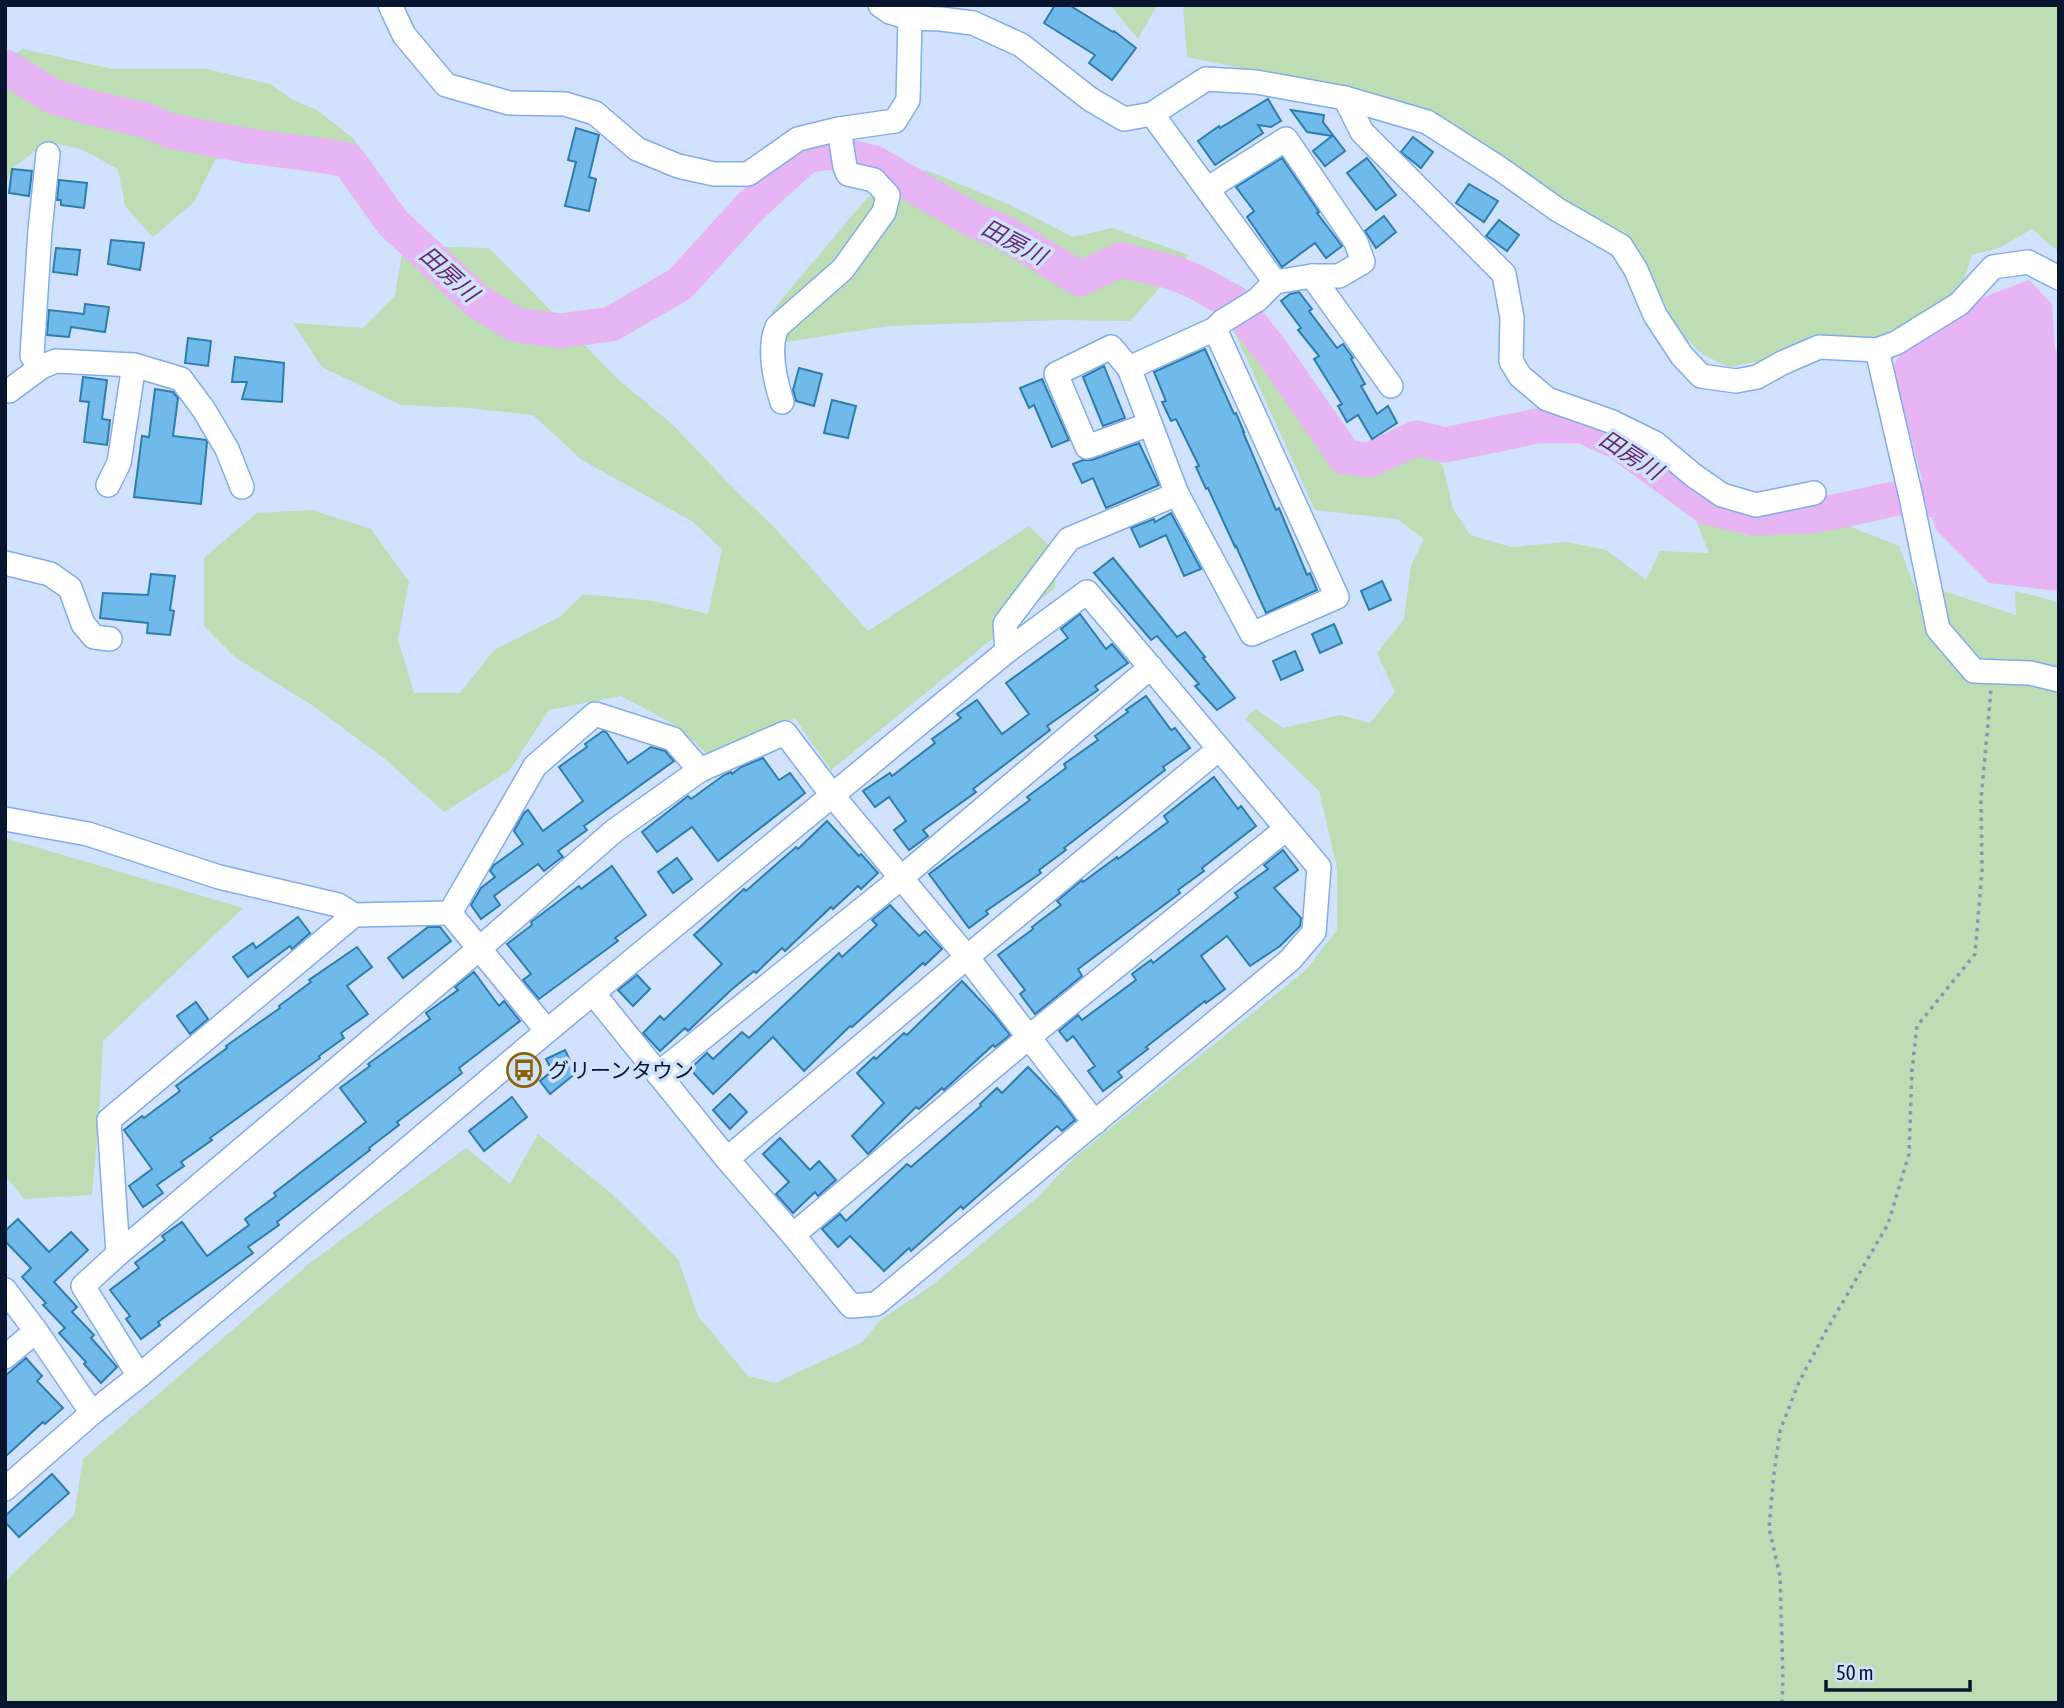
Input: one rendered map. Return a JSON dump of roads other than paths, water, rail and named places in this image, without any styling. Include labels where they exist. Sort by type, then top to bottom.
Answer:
[{"type":"street","points":[[390,5],[404,35],[446,85],[509,103],[565,104],[595,113],[637,149],[678,166],[714,174],[748,174],[798,139],[839,134],[895,121],[908,100],[910,18]]},
{"type":"street","points":[[880,5],[890,12],[910,18],[973,23],[1021,45],[1090,99],[1124,119],[1152,114],[1206,79],[1256,82],[1345,99],[1427,122],[1499,167],[1558,210],[1621,246],[1636,270],[1655,314],[1682,356],[1701,376],[1737,381],[1757,377],[1819,347],[1877,350],[1896,343],[1959,304],[1993,267],[2028,262],[2059,278]]},
{"type":"street","points":[[1345,99],[1362,132],[1504,274],[1512,318],[1511,361],[1520,376],[1547,400],[1609,421],[1655,443],[1722,495],[1756,505],[1814,493]]},
{"type":"street","points":[[1152,114],[1275,282]]},
{"type":"street","points":[[782,402],[776,383],[773,337],[778,327],[843,269],[884,212],[888,195],[874,180],[848,174],[839,134]]},
{"type":"street","points":[[1129,368],[1219,325],[1257,300],[1275,282],[1312,276],[1339,276],[1363,262],[1356,242],[1286,139],[1207,189]]},
{"type":"street","points":[[41,367],[32,356],[48,154]]},
{"type":"street","points":[[1312,276],[1391,387]]},
{"type":"street","points":[[1150,424],[1087,447],[1056,374],[1111,347],[1129,368],[1177,494],[1252,634],[1337,597],[1219,325]]},
{"type":"street","points":[[1877,350],[1938,629],[1974,671],[2030,673],[2059,680]]},
{"type":"street","points":[[5,391],[9,391],[41,367],[57,361],[134,365],[181,379],[204,410],[227,449],[242,487]]},
{"type":"street","points":[[108,485],[119,463],[134,365]]},
{"type":"street","points":[[1007,651],[1004,624],[1069,539],[1177,494]]},
{"type":"street","points":[[5,563],[50,574],[70,588],[83,624],[94,637],[110,639]]},
{"type":"street","points":[[5,1489],[547,1031],[593,993],[833,796],[1007,651],[1087,592],[1319,867],[1314,932],[1290,960],[877,1304],[851,1306],[727,1159],[593,993]]},
{"type":"street","points":[[658,1074],[901,878],[1152,667]]},
{"type":"street","points":[[450,913],[535,766],[595,714],[673,739],[700,770]]},
{"type":"street","points":[[139,1376],[83,1286],[614,831],[700,770],[785,733],[833,796],[967,957],[1095,1123]]},
{"type":"street","points":[[727,1159],[1219,749]]},
{"type":"street","points":[[5,819],[88,834],[219,877],[338,905],[354,915],[450,913]]},
{"type":"street","points":[[793,1235],[1029,1037],[1286,829]]},
{"type":"street","points":[[450,913],[547,1031]]},
{"type":"street","points":[[118,1254],[109,1120],[354,915]]},
{"type":"street","points":[[5,1290],[92,1413]]},
{"type":"street","points":[[5,1357],[36,1331]]},
{"type":"waterway","name":"田房川","points":[[5,67],[54,97],[148,121],[170,131],[249,146],[348,160],[393,223],[477,301],[516,325],[560,331],[611,324],[680,284],[752,205],[806,156],[831,152],[874,163],[973,220],[1005,233],[1080,279],[1120,260],[1172,272],[1233,302],[1271,350],[1345,457],[1369,460],[1417,438],[1445,445],[1537,426],[1583,426],[1618,442],[1707,507],[1752,518],[1809,516],[1911,497],[2059,517]]},
{"type":"place","name":"グリーンタウン","points":[[524,1070]]}]
